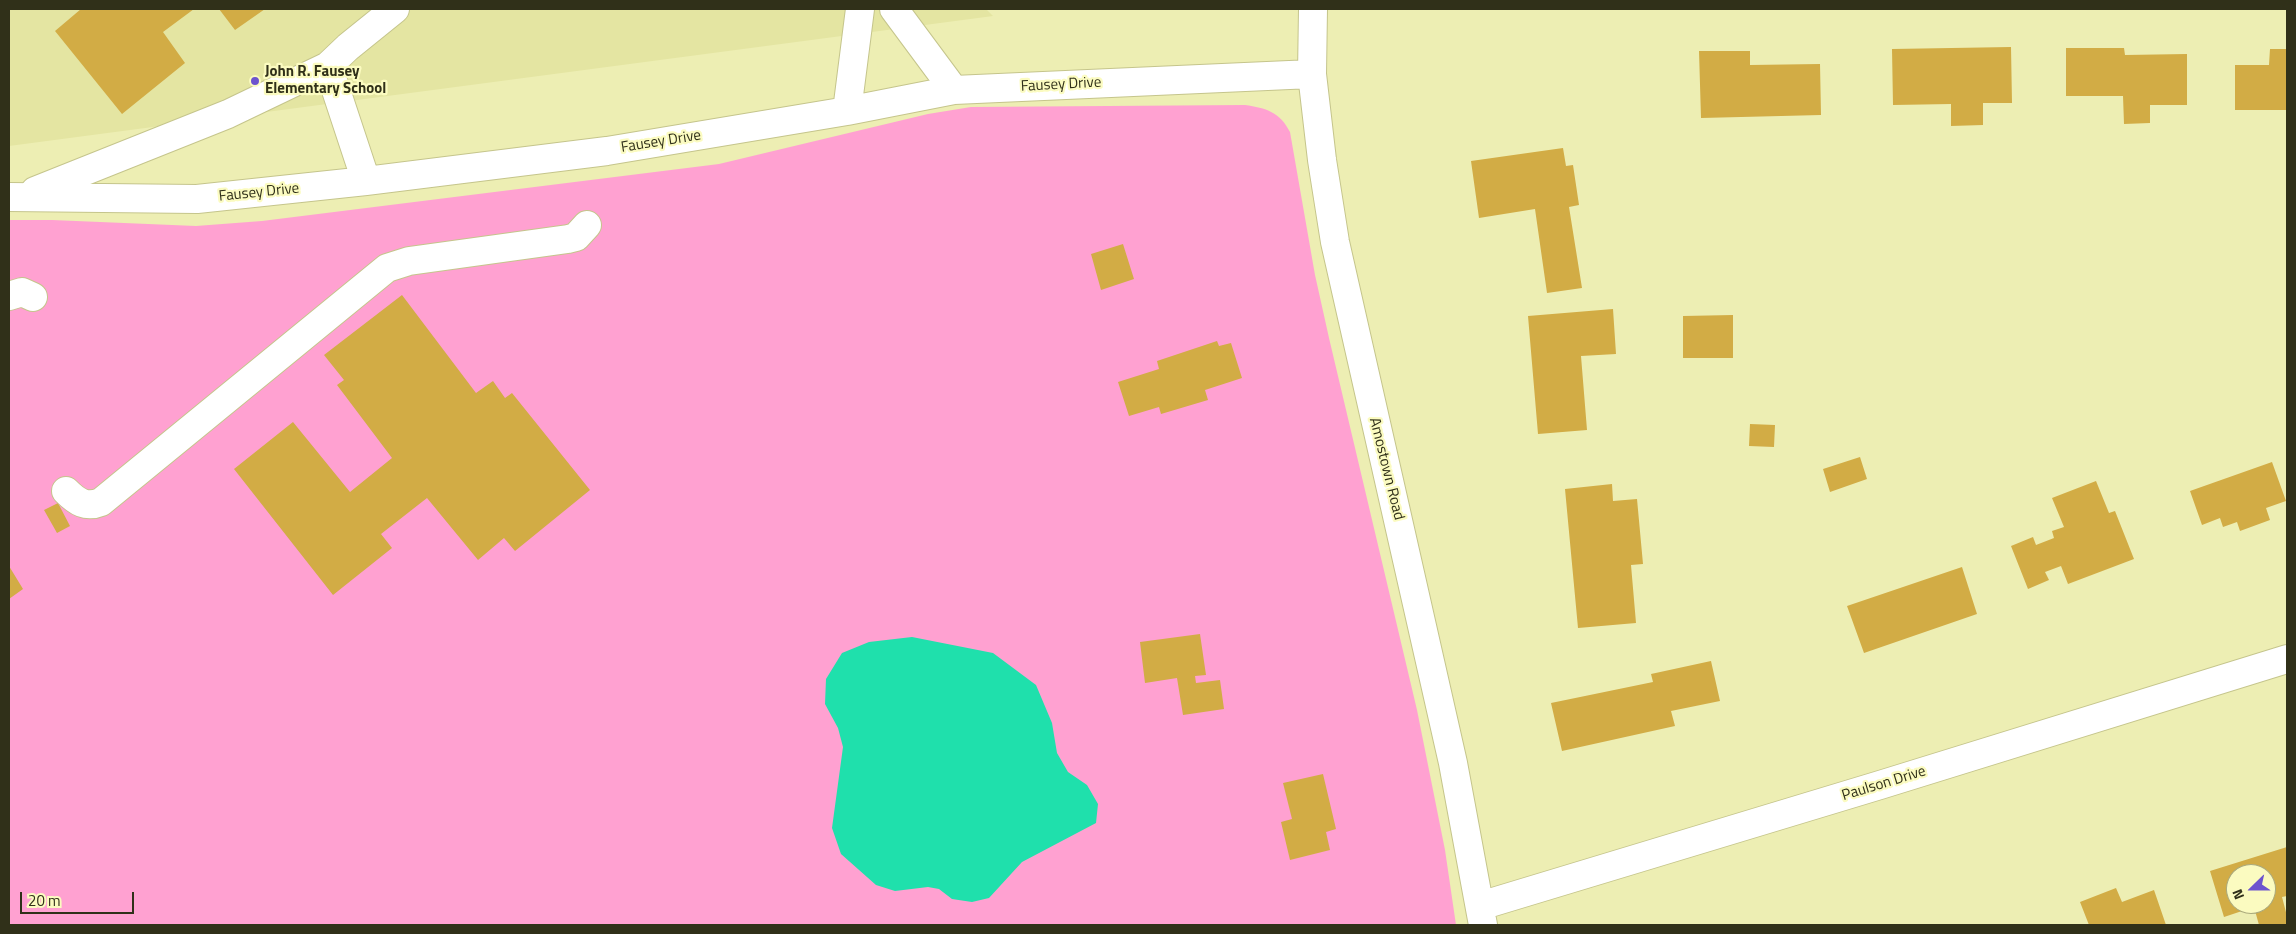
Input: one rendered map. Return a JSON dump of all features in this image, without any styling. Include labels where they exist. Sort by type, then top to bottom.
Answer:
[{"type":"street","points":[[16,196],[228,114],[328,66],[348,47],[395,9]]},
{"type":"street","points":[[846,111],[860,9]]},
{"type":"street","points":[[894,9],[954,90]]},
{"type":"street","name":"Amostown Road","points":[[1313,9],[1312,74],[1322,160],[1335,242],[1451,754],[1481,916]]},
{"type":"street","points":[[328,66],[366,181]]},
{"type":"street","name":"Fausey Drive","points":[[16,196],[197,199],[366,181],[607,151],[846,111],[954,90],[1312,74]]},
{"type":"street","points":[[66,491],[82,504],[92,506],[102,502],[387,268],[409,261],[568,239],[576,237],[586,225]]},
{"type":"street","name":"Paulson Drive","points":[[1481,916],[1899,780],[2287,659]]},
{"type":"shaded area","name":"John R. Fausey Elementary School","points":[[9,9],[986,9],[993,16],[9,146]]},
{"type":"shaded area","points":[[1245,105],[1277,115],[1290,132],[1315,275],[1417,710],[1445,850],[1456,925],[9,925],[9,220],[196,226],[262,221],[719,164],[928,114],[971,107]]},
{"type":"shaded area","points":[[912,637],[993,653],[1036,685],[1052,723],[1057,753],[1068,772],[1087,785],[1098,804],[1096,823],[1022,862],[989,898],[972,902],[952,899],[939,889],[928,887],[895,891],[876,885],[841,854],[832,828],[843,747],[838,728],[825,704],[826,679],[842,653],[869,642]]},
{"type":"building","points":[[81,9],[194,9],[163,32],[185,63],[122,114],[55,31]]},
{"type":"building","points":[[219,9],[265,9],[235,30]]},
{"type":"building","points":[[2011,47],[2012,103],[1983,103],[1983,125],[1951,126],[1951,104],[1893,105],[1892,49]]},
{"type":"building","points":[[2066,48],[2124,48],[2125,55],[2187,54],[2187,105],[2150,105],[2150,123],[2124,124],[2123,96],[2066,96]]},
{"type":"building","points":[[2270,49],[2287,49],[2287,110],[2235,110],[2235,65],[2269,65]]},
{"type":"building","points":[[1699,51],[1750,51],[1750,65],[1820,64],[1821,115],[1701,118]]},
{"type":"building","points":[[1563,148],[1566,166],[1573,165],[1579,205],[1569,207],[1582,288],[1547,293],[1535,209],[1479,218],[1471,161]]},
{"type":"building","points":[[1123,244],[1134,279],[1101,290],[1091,254]]},
{"type":"building","points":[[402,295],[476,393],[493,381],[505,398],[512,393],[590,490],[515,551],[504,538],[478,560],[427,498],[381,534],[392,548],[333,595],[234,469],[293,422],[350,492],[392,458],[337,385],[344,380],[324,355]]},
{"type":"building","points":[[1613,309],[1616,354],[1581,356],[1587,430],[1538,434],[1528,316]]},
{"type":"building","points":[[1733,315],[1733,358],[1683,358],[1683,316]]},
{"type":"building","points":[[1217,341],[1219,346],[1231,343],[1242,378],[1205,390],[1208,400],[1161,414],[1159,407],[1129,416],[1118,382],[1159,369],[1157,361]]},
{"type":"building","points":[[1750,424],[1775,425],[1774,447],[1749,446]]},
{"type":"building","points":[[1860,457],[1867,479],[1830,492],[1823,469]]},
{"type":"building","points":[[2272,462],[2286,501],[2266,508],[2270,520],[2240,531],[2237,522],[2223,527],[2220,518],[2202,525],[2190,491]]},
{"type":"building","points":[[2096,481],[2109,513],[2115,511],[2134,559],[2068,584],[2061,566],[2045,572],[2049,580],[2028,589],[2011,546],[2033,537],[2036,545],[2054,538],[2052,531],[2064,527],[2052,498]]},
{"type":"building","points":[[1612,484],[1613,501],[1637,499],[1643,564],[1631,565],[1636,623],[1578,628],[1565,489]]},
{"type":"building","points":[[58,503],[70,526],[57,533],[44,510]]},
{"type":"building","points":[[9,566],[23,589],[9,599]]},
{"type":"building","points":[[1962,567],[1977,614],[1864,653],[1847,606]]},
{"type":"building","points":[[1200,634],[1206,675],[1195,676],[1196,683],[1220,680],[1224,709],[1183,715],[1177,678],[1145,683],[1140,642]]},
{"type":"building","points":[[1711,661],[1720,701],[1671,711],[1675,726],[1562,751],[1551,703],[1653,682],[1651,674]]},
{"type":"building","points":[[1323,774],[1336,829],[1326,832],[1330,850],[1290,860],[1281,822],[1292,819],[1283,783]]},
{"type":"building","points":[[2287,847],[2287,896],[2282,897],[2287,924],[2259,925],[2256,914],[2276,914],[2276,864],[2232,864]]},
{"type":"building","points":[[2226,866],[2226,914],[2233,914],[2224,917],[2210,871]]},
{"type":"building","points":[[2116,888],[2122,902],[2154,890],[2166,925],[2089,925],[2080,902]]},
{"type":"place","name":"John R. Fausey Elementary School","points":[[255,81]]}]
